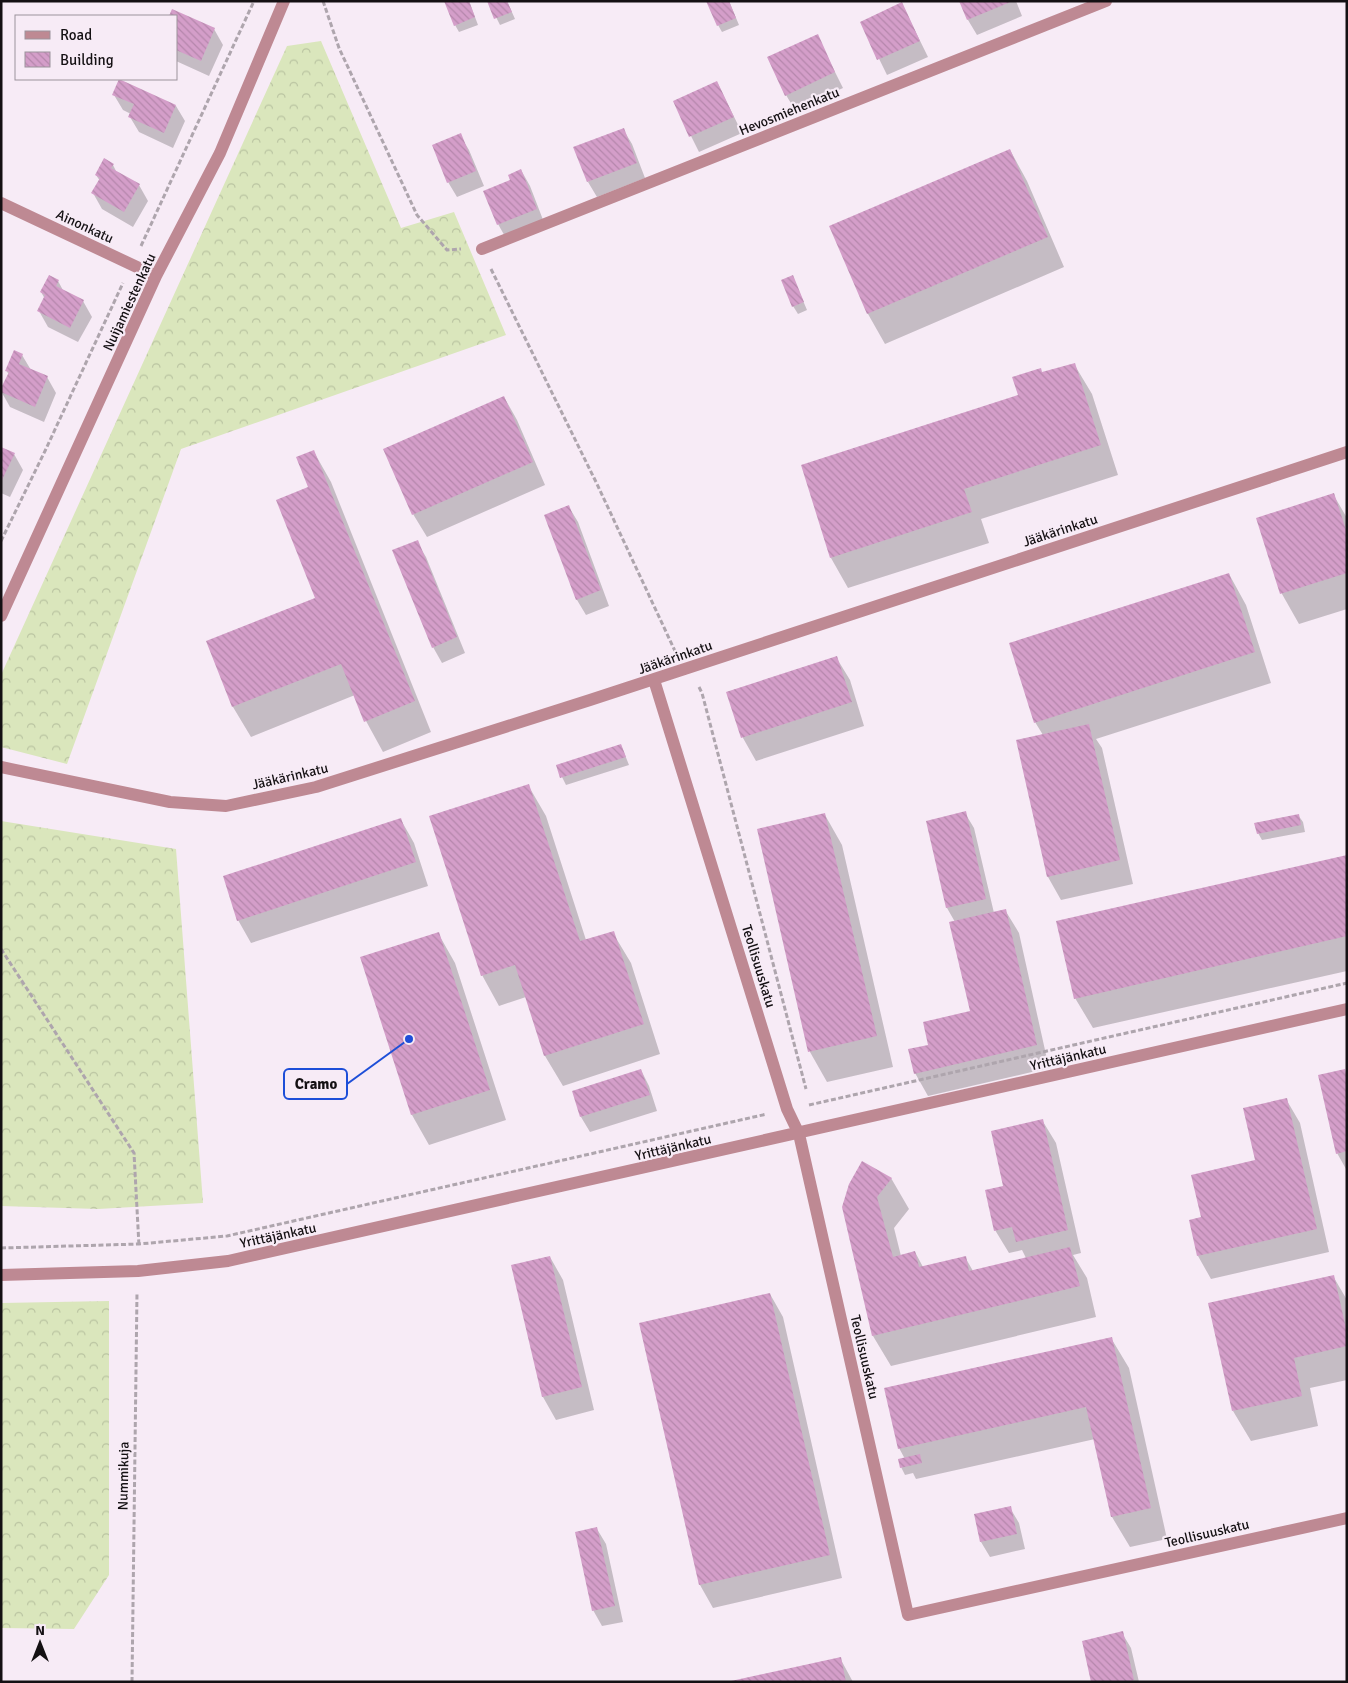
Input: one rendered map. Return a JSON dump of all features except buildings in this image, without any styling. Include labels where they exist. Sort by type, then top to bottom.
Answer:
[{"type":"street","name":"Nuijamiestenkatu","points":[[1,616],[156,276],[220,153],[284,1]]},
{"type":"street","name":"Hevosmiehenkatu","points":[[482,249],[1106,1]]},
{"type":"street","name":"Ainonkatu","points":[[1,203],[156,276]]},
{"type":"street","name":"Jääkärinkatu","points":[[1,767],[170,802],[226,806],[316,787],[654,680],[1347,452]]},
{"type":"street","name":"Teollisuuskatu","points":[[654,680],[788,1109],[799,1134],[908,1615],[1347,1518]]},
{"type":"street","name":"Yrittäjänkatu","points":[[1,1275],[138,1271],[228,1262],[1347,1009]]},
{"type":"path","points":[[323,1],[339,48],[417,216],[447,250],[482,249],[503,296],[597,484],[674,649],[688,668],[702,693],[807,1095]]},
{"type":"path","points":[[1,949],[134,1153],[139,1244]]},
{"type":"path","name":"Yrittäjänkatu","points":[[1,1248],[139,1244],[226,1236],[1347,983]]},
{"type":"path","name":"Nummikuja","points":[[132,1682],[138,1271]]},
{"type":"green space","points":[[321,41],[401,228],[454,212],[506,335],[181,449],[67,764],[1,747],[1,675],[287,46]]},
{"type":"green space","points":[[1,821],[176,849],[203,1203],[98,1209],[1,1206]]},
{"type":"green space","points":[[109,1301],[109,1575],[74,1629],[1,1628],[1,1303]]},
{"type":"place","name":"Cramo","points":[[409,1039]]}]
